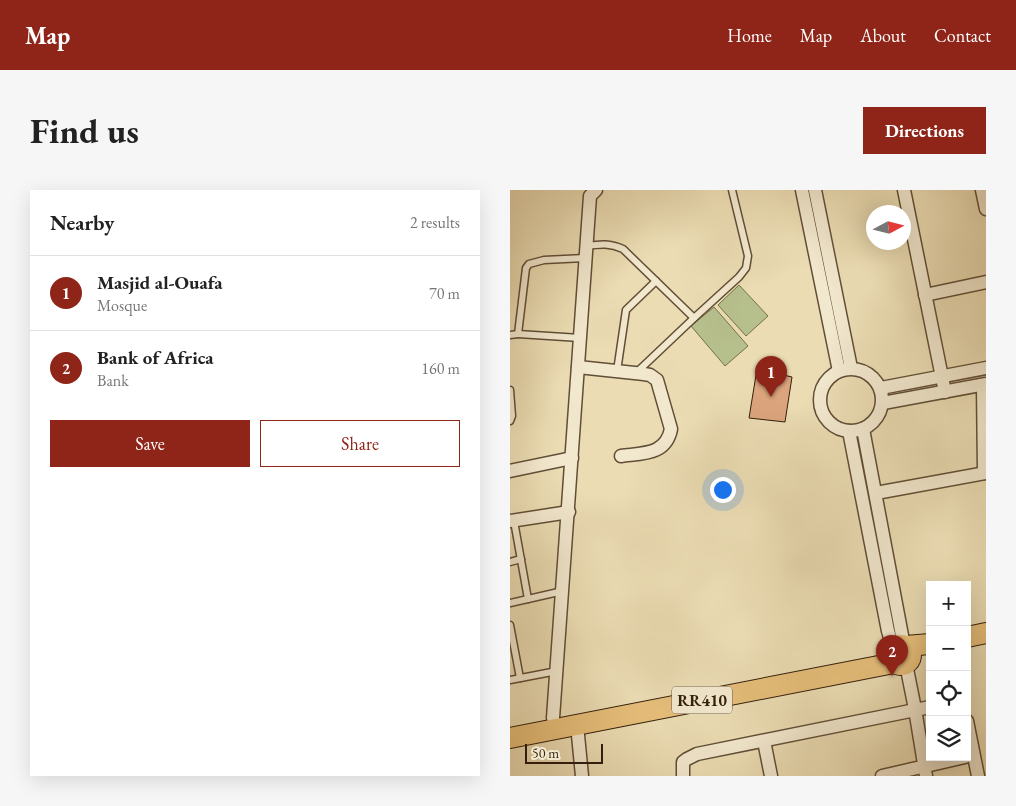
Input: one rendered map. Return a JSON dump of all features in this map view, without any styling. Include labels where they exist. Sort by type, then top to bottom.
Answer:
[{"type":"highway","points":[[971,636],[986,633]]},
{"type":"highway","points":[[971,645],[986,642]]},
{"type":"highway","name":"RR410","points":[[510,738],[900,654],[926,645]]},
{"type":"highway","name":"RR410","points":[[510,727],[900,654],[926,655]]},
{"type":"street","points":[[802,190],[845,369]]},
{"type":"street","points":[[816,190],[845,369]]},
{"type":"street","points":[[904,190],[944,392]]},
{"type":"street","points":[[982,190],[986,209]]},
{"type":"street","points":[[553,718],[569,512],[590,192]]},
{"type":"street","points":[[926,295],[986,282]]},
{"type":"street","points":[[578,367],[650,375],[657,380],[671,429],[670,435],[666,443],[654,452],[621,456]]},
{"type":"street","points":[[881,388],[986,368]]},
{"type":"street","points":[[845,369],[860,369],[868,373],[875,378],[881,388],[883,403],[878,417],[863,429],[850,431],[839,429],[830,423],[820,405],[820,394],[830,376],[845,369]]},
{"type":"street","points":[[876,493],[985,473],[985,384],[883,403]]},
{"type":"street","points":[[863,429],[876,493],[900,654],[915,709],[925,772]]},
{"type":"street","points":[[850,431],[888,631],[900,654]]},
{"type":"street","points":[[510,471],[572,458]]},
{"type":"street","points":[[512,521],[569,512]]},
{"type":"street","points":[[683,776],[683,762],[691,756],[926,708]]},
{"type":"street","points":[[577,725],[582,776]]},
{"type":"street","points":[[764,741],[771,776]]},
{"type":"street","points":[[882,776],[925,772],[973,755],[978,776]]},
{"type":"lane","points":[[636,373],[739,278],[748,264],[745,242],[732,190]]},
{"type":"lane","points":[[518,334],[526,268],[529,264],[586,252],[605,243],[614,244],[624,249],[694,318]]},
{"type":"lane","points":[[617,371],[626,310],[656,281]]},
{"type":"lane","points":[[510,335],[580,338]]},
{"type":"lane","points":[[510,390],[512,416],[510,421]]},
{"type":"lane","points":[[512,521],[528,599]]},
{"type":"lane","points":[[510,562],[521,560]]},
{"type":"lane","points":[[510,603],[563,591]]},
{"type":"lane","points":[[510,626],[520,678]]},
{"type":"lane","points":[[510,680],[557,671]]},
{"type":"green space","points":[[739,285],[768,316],[746,336],[718,305]]},
{"type":"green space","points":[[714,307],[748,346],[725,366],[691,326]]},
{"type":"building","points":[[757,369],[792,377],[785,422],[749,418]]},
{"type":"place","name":"Masjid al-Ouafa","points":[[771,397]]},
{"type":"place","name":"Bank of Africa","points":[[892,676]]}]
